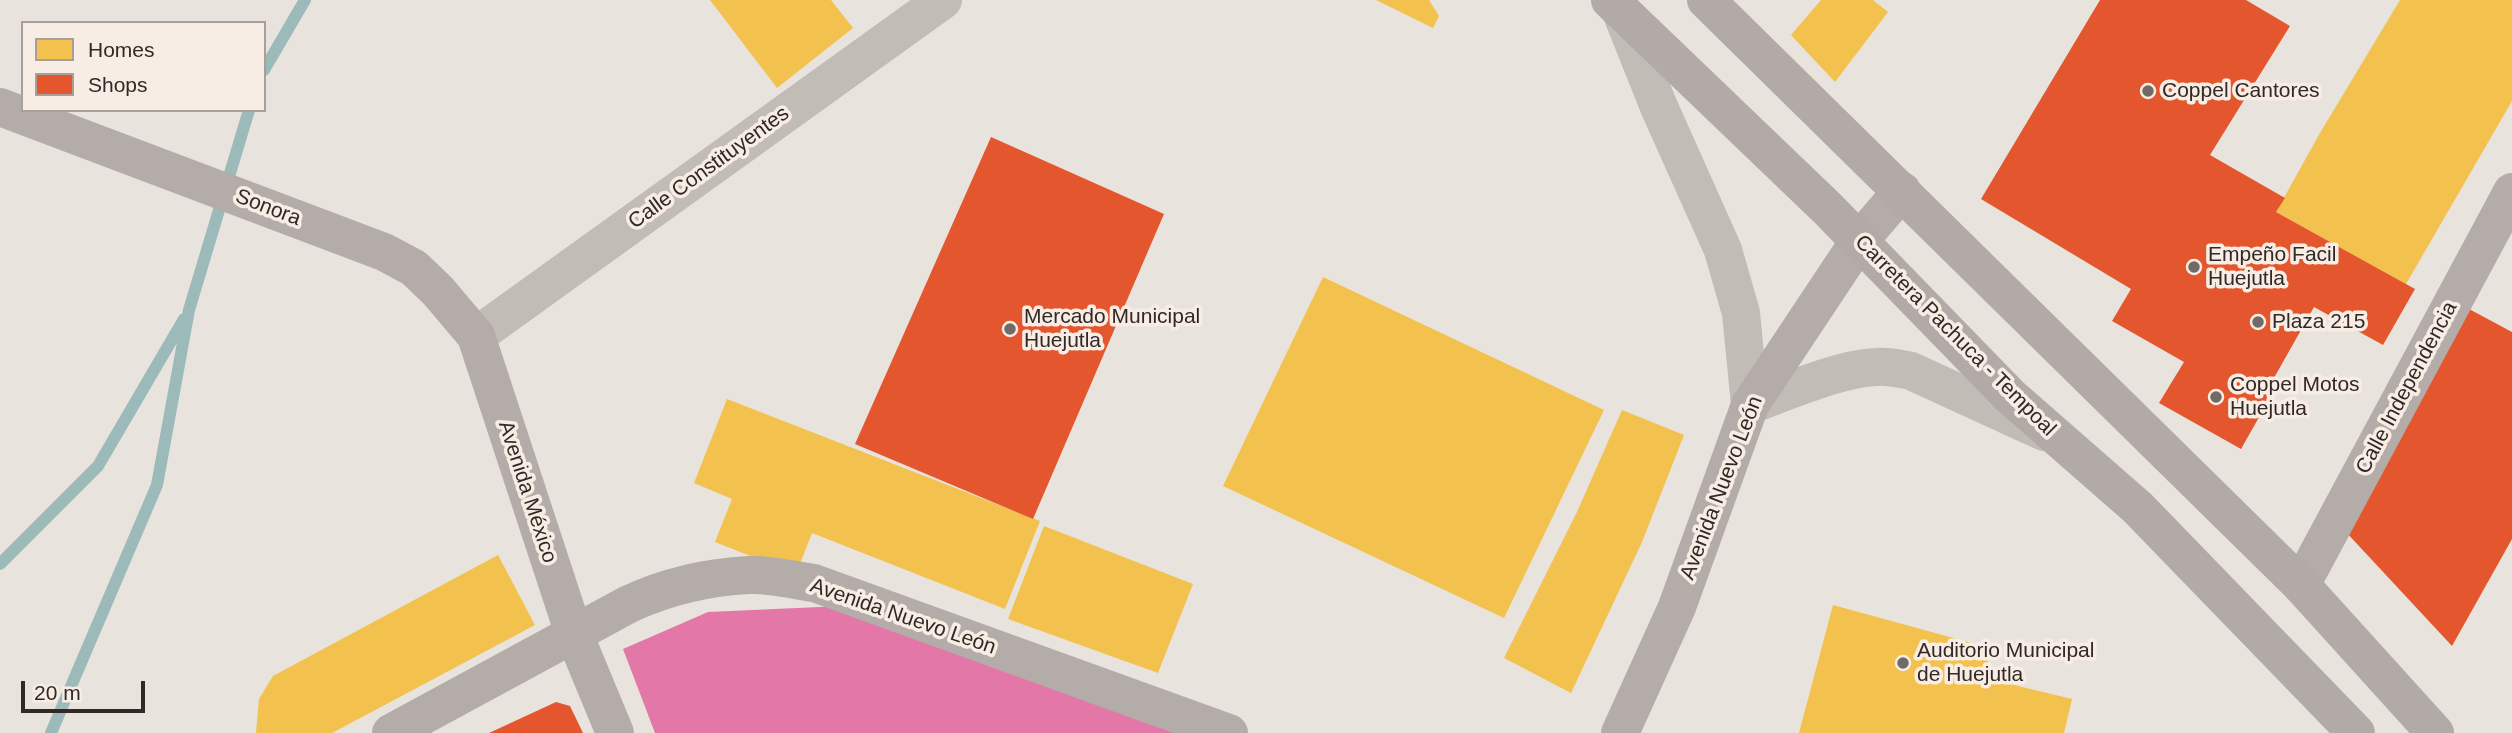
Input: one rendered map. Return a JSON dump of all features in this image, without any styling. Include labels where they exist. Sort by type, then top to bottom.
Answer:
[{"type":"main road","points":[[1706,0],[2301,585],[2435,733]]},
{"type":"main road","name":"Carretera Pachuca - Tempoal","points":[[1616,6],[1859,241],[2010,396],[2138,508],[2356,733]]},
{"type":"street","name":"Calle Constituyentes","points":[[476,336],[943,0]]},
{"type":"street","points":[[1616,6],[1723,250],[1741,313],[1750,405],[1854,370],[1877,366],[1911,371],[2059,439]]},
{"type":"street","name":"Sonora","points":[[0,107],[384,252],[414,268]]},
{"type":"street","name":"Avenida Nuevo León","points":[[1620,733],[1677,607],[1750,405],[1859,241],[1902,191]]},
{"type":"street","name":"Calle Independencia","points":[[2301,585],[2512,191]]},
{"type":"street","name":"Avenida México","points":[[414,268],[438,291],[476,336],[574,634],[615,733]]},
{"type":"street","name":"Avenida Nuevo León","points":[[391,733],[651,594],[687,584],[751,575],[814,583],[1229,733]]},
{"type":"building: Homes","points":[[710,0],[831,0],[853,28],[777,88]]},
{"type":"building: Homes","points":[[1376,0],[1429,0],[1439,16],[1433,28]]},
{"type":"building: Homes","points":[[1821,0],[1873,0],[1888,12],[1835,82],[1791,35]]},
{"type":"building: Homes","points":[[2400,0],[2512,0],[2512,101],[2406,284],[2276,212]]},
{"type":"building: Homes","points":[[1323,277],[1604,410],[1504,618],[1223,486]]},
{"type":"building: Homes","points":[[727,399],[1040,521],[1005,609],[812,533],[796,574],[715,542],[732,499],[694,483]]},
{"type":"building: Homes","points":[[1622,410],[1684,435],[1642,542],[1571,693],[1504,658],[1577,512]]},
{"type":"building: Homes","points":[[1044,526],[1193,584],[1158,673],[1008,619]]},
{"type":"building: Homes","points":[[498,555],[535,625],[332,733],[256,733],[259,699],[273,676]]},
{"type":"building: Homes","name":"Auditorio Municipal de Huejutla","points":[[1833,605],[1990,648],[1985,678],[2072,699],[2064,733],[1799,733]]},
{"type":"building: Shops","points":[[2100,0],[2246,0],[2290,26],[2210,155],[2285,198],[2276,212],[2415,289],[2383,345],[2314,307],[2270,385],[2275,389],[2241,449],[2159,403],[2184,362],[2112,321],[2131,289],[1981,199]]},
{"type":"building: Shops","name":"Mercado Municipal Huejutla","points":[[991,137],[1164,214],[1033,519],[855,444]]},
{"type":"building: Shops","points":[[2469,309],[2512,332],[2512,539],[2452,646],[2345,531]]},
{"type":"building: Shops","points":[[556,702],[570,706],[583,733],[489,733]]},
{"type":"building: Health","points":[[842,606],[1194,733],[655,733],[623,649],[708,612]]},
{"type":"waterway","points":[[266,67],[305,0]]},
{"type":"waterway","points":[[51,733],[157,485],[189,310],[248,112]]},
{"type":"waterway","points":[[0,564],[98,466],[184,319]]},
{"type":"place","name":"Coppel Cantores","points":[[2148,91]]},
{"type":"place","name":"Empeño Facil Huejutla","points":[[2194,267]]},
{"type":"place","name":"Plaza 215","points":[[2258,322]]},
{"type":"place","name":"Mercado Municipal Huejutla","points":[[1010,329]]},
{"type":"place","name":"Coppel Motos Huejutla","points":[[2216,397]]},
{"type":"place","name":"Auditorio Municipal de Huejutla","points":[[1903,663]]}]
